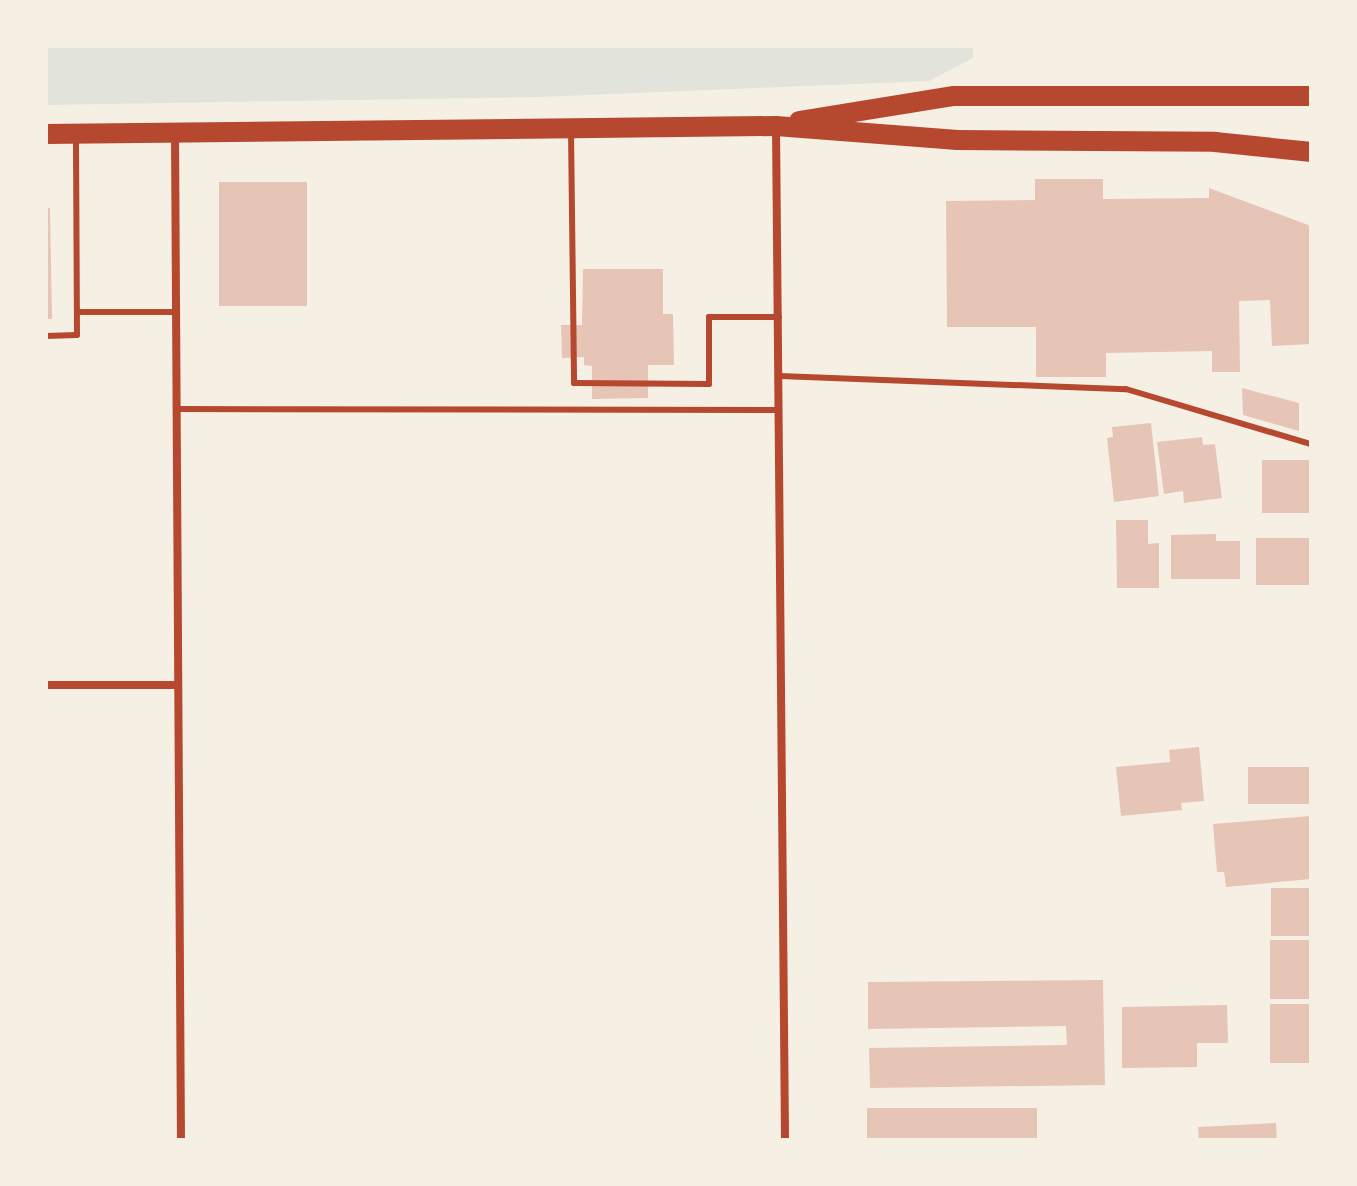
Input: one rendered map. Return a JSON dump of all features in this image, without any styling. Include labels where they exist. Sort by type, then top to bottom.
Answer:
[{"type":"main road","points":[[776,126],[954,96],[1311,96]]},
{"type":"main road","points":[[46,134],[776,126],[957,140],[1215,142],[1311,152]]},
{"type":"street","points":[[776,126],[785,1140]]},
{"type":"street","points":[[175,133],[181,1140]]},
{"type":"street","points":[[46,685],[177,685]]},
{"type":"lane","points":[[570,128],[574,383],[709,384],[709,317],[779,317]]},
{"type":"lane","points":[[46,336],[77,335],[76,134]]},
{"type":"lane","points":[[77,312],[176,312]]},
{"type":"lane","points":[[780,376],[1126,389],[1311,444]]},
{"type":"lane","points":[[176,409],[779,410]]},
{"type":"shaded area","points":[[46,46],[973,46],[973,58],[929,81],[539,97],[46,105]]},
{"type":"building","points":[[1035,179],[1103,179],[1103,199],[1209,198],[1209,188],[1311,226],[1311,344],[1272,346],[1270,300],[1239,301],[1240,372],[1212,372],[1212,351],[1106,353],[1106,377],[1036,377],[1036,327],[947,327],[946,201],[1035,200]]},
{"type":"building","points":[[219,182],[307,182],[307,306],[219,306]]},
{"type":"building","points":[[46,208],[50,208],[52,319],[46,319]]},
{"type":"building","points":[[583,269],[663,269],[663,314],[673,314],[674,365],[648,365],[648,398],[592,399],[592,366],[584,365],[584,357],[562,358],[561,325],[582,325]]},
{"type":"building","points":[[1242,388],[1299,403],[1299,431],[1243,415]]},
{"type":"building","points":[[1151,423],[1159,496],[1114,502],[1107,438],[1113,437],[1112,427]]},
{"type":"building","points":[[1202,437],[1203,445],[1215,444],[1222,498],[1184,503],[1183,491],[1164,494],[1157,442]]},
{"type":"building","points":[[1262,460],[1311,460],[1311,513],[1262,513]]},
{"type":"building","points":[[1116,520],[1148,520],[1148,544],[1159,543],[1159,588],[1117,588]]},
{"type":"building","points":[[1216,534],[1216,541],[1240,541],[1240,579],[1171,579],[1171,535]]},
{"type":"building","points":[[1256,538],[1311,538],[1311,585],[1256,585]]},
{"type":"building","points":[[1199,747],[1204,801],[1181,803],[1182,810],[1121,816],[1116,767],[1170,762],[1169,750]]},
{"type":"building","points":[[1248,767],[1311,767],[1311,804],[1248,804]]},
{"type":"building","points":[[1311,816],[1311,879],[1226,887],[1224,872],[1217,872],[1213,824]]},
{"type":"building","points":[[1271,888],[1311,888],[1311,936],[1271,936]]},
{"type":"building","points":[[1270,940],[1311,940],[1311,999],[1270,999]]},
{"type":"building","points":[[1103,980],[1105,1085],[870,1088],[869,1048],[1067,1045],[1066,1026],[868,1029],[868,982]]},
{"type":"building","points":[[1270,1004],[1311,1004],[1311,1063],[1270,1063]]},
{"type":"building","points":[[1227,1005],[1228,1043],[1197,1043],[1197,1067],[1122,1068],[1122,1007]]},
{"type":"building","points":[[867,1108],[1037,1108],[1037,1140],[867,1140]]},
{"type":"building","points":[[1276,1123],[1277,1140],[1199,1140],[1198,1127]]}]
